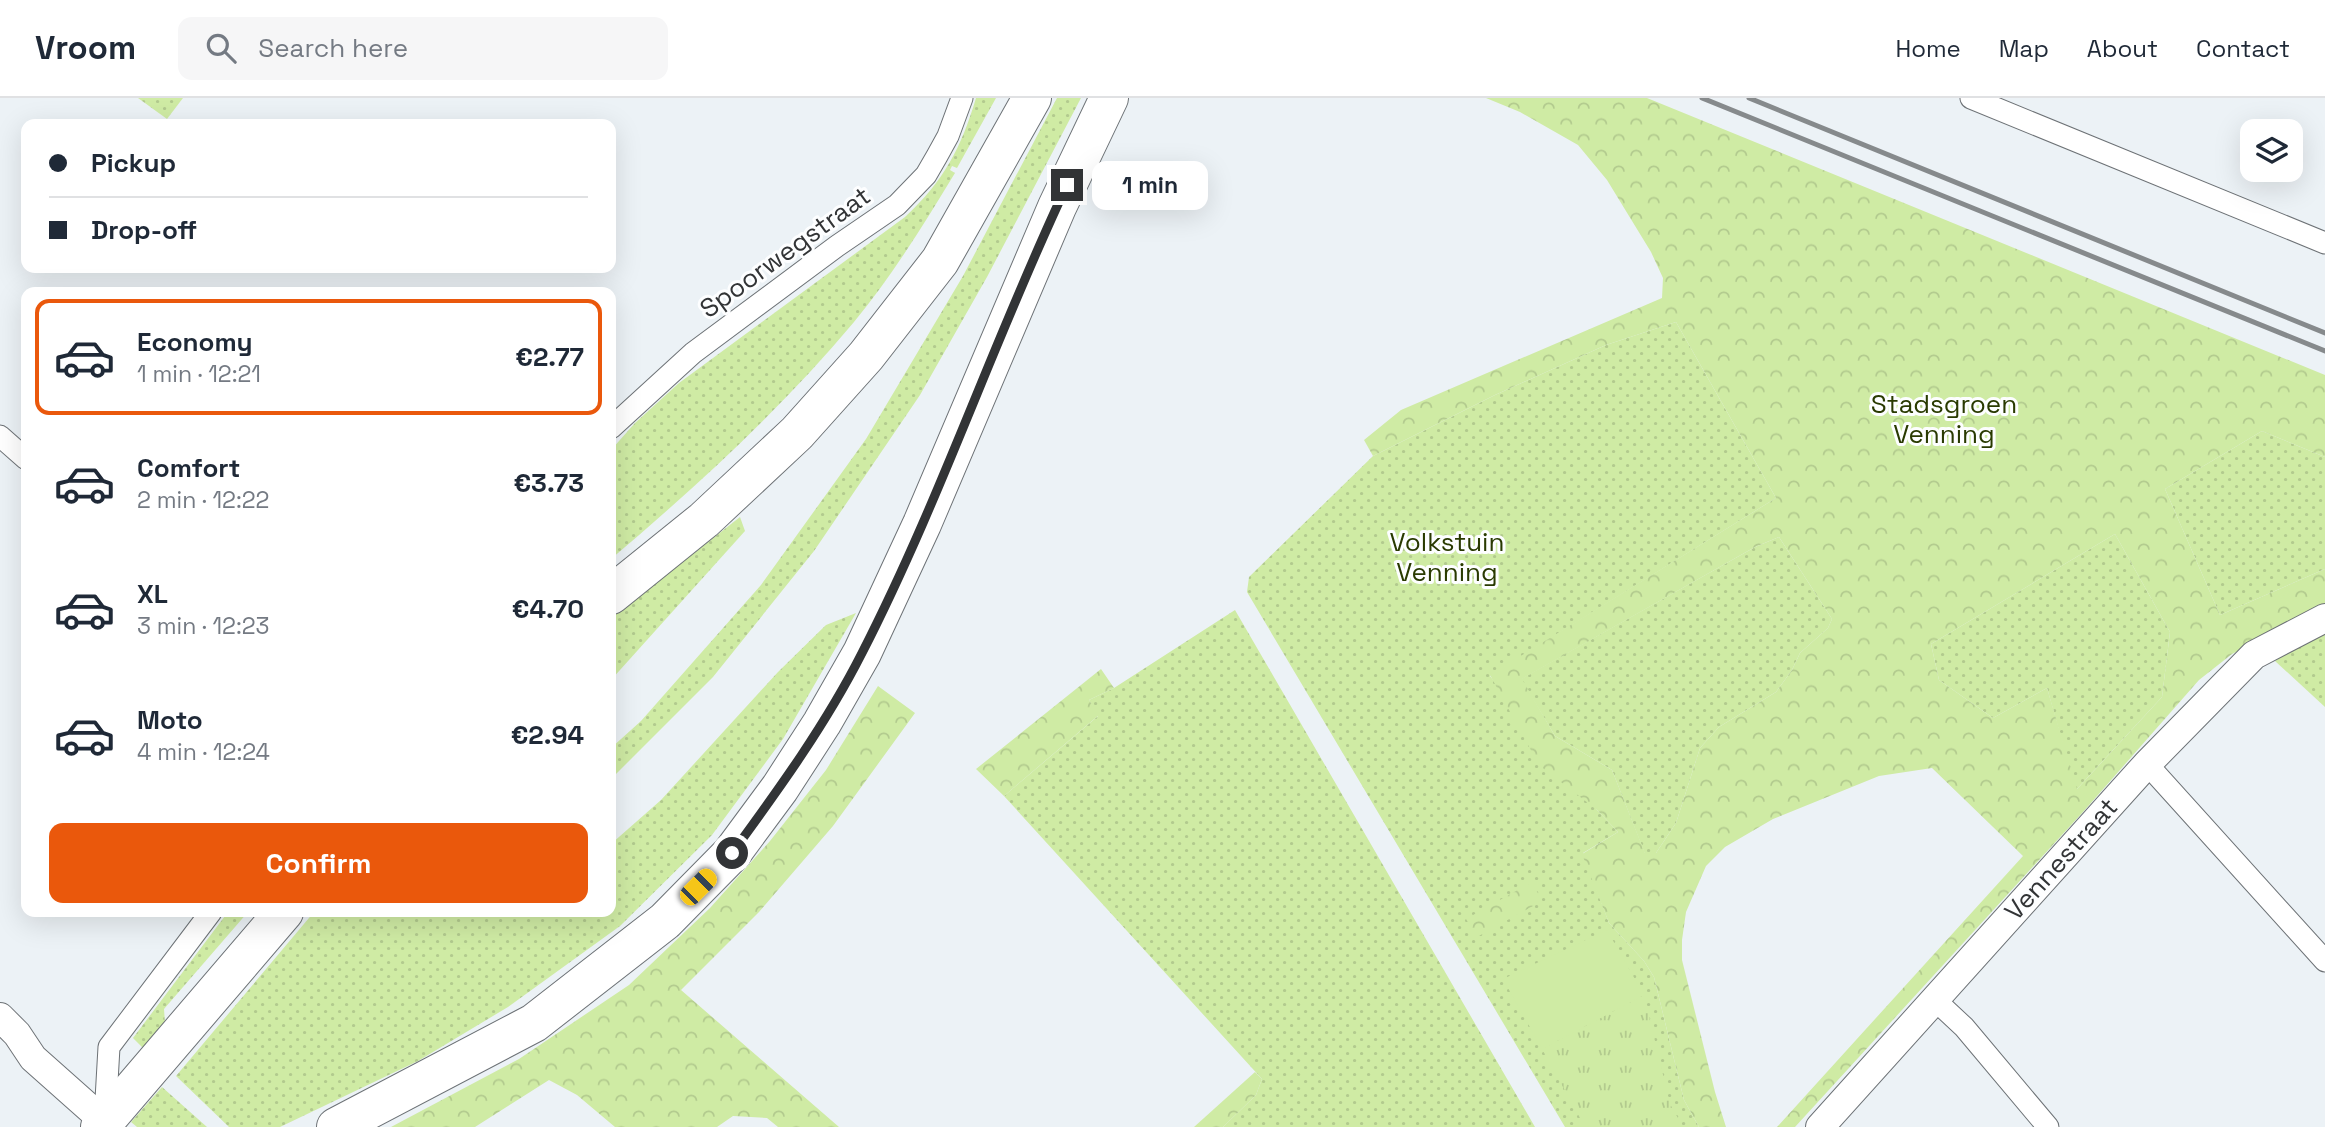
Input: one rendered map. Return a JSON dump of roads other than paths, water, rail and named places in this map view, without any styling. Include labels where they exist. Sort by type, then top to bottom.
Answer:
[{"type":"highway","points":[[616,591],[704,520],[796,433],[866,355],[940,261],[1032,98]]},
{"type":"highway","points":[[336,1127],[534,1023],[665,921],[732,853],[808,745],[862,653],[922,524],[1057,207],[1109,98]]},
{"type":"highway","points":[[102,1125],[280,917]]},
{"type":"street","name":"Spoorwegstraat","points":[[616,423],[694,353],[836,246],[897,205],[912,191],[926,175],[948,136],[962,98]]},
{"type":"street","points":[[1971,98],[2325,243]]},
{"type":"street","points":[[0,436],[21,455]]},
{"type":"street","name":"Vennestraat","points":[[1820,1127],[2147,764],[2254,656],[2325,618]]},
{"type":"street","points":[[2147,764],[2325,961]]},
{"type":"street","points":[[102,1125],[109,1047],[207,917]]},
{"type":"street","points":[[1935,1000],[1964,1027],[2048,1127]]},
{"type":"street","points":[[0,1017],[17,1034],[33,1058],[102,1125]]},
{"type":"railway","points":[[1702,98],[2325,351]]},
{"type":"railway","points":[[1749,98],[2325,333]]},
{"type":"park label","name":"Stadsgroen Venning","points":[[1944,419]]},
{"type":"park label","name":"Volkstuin Venning","points":[[1447,557]]}]
